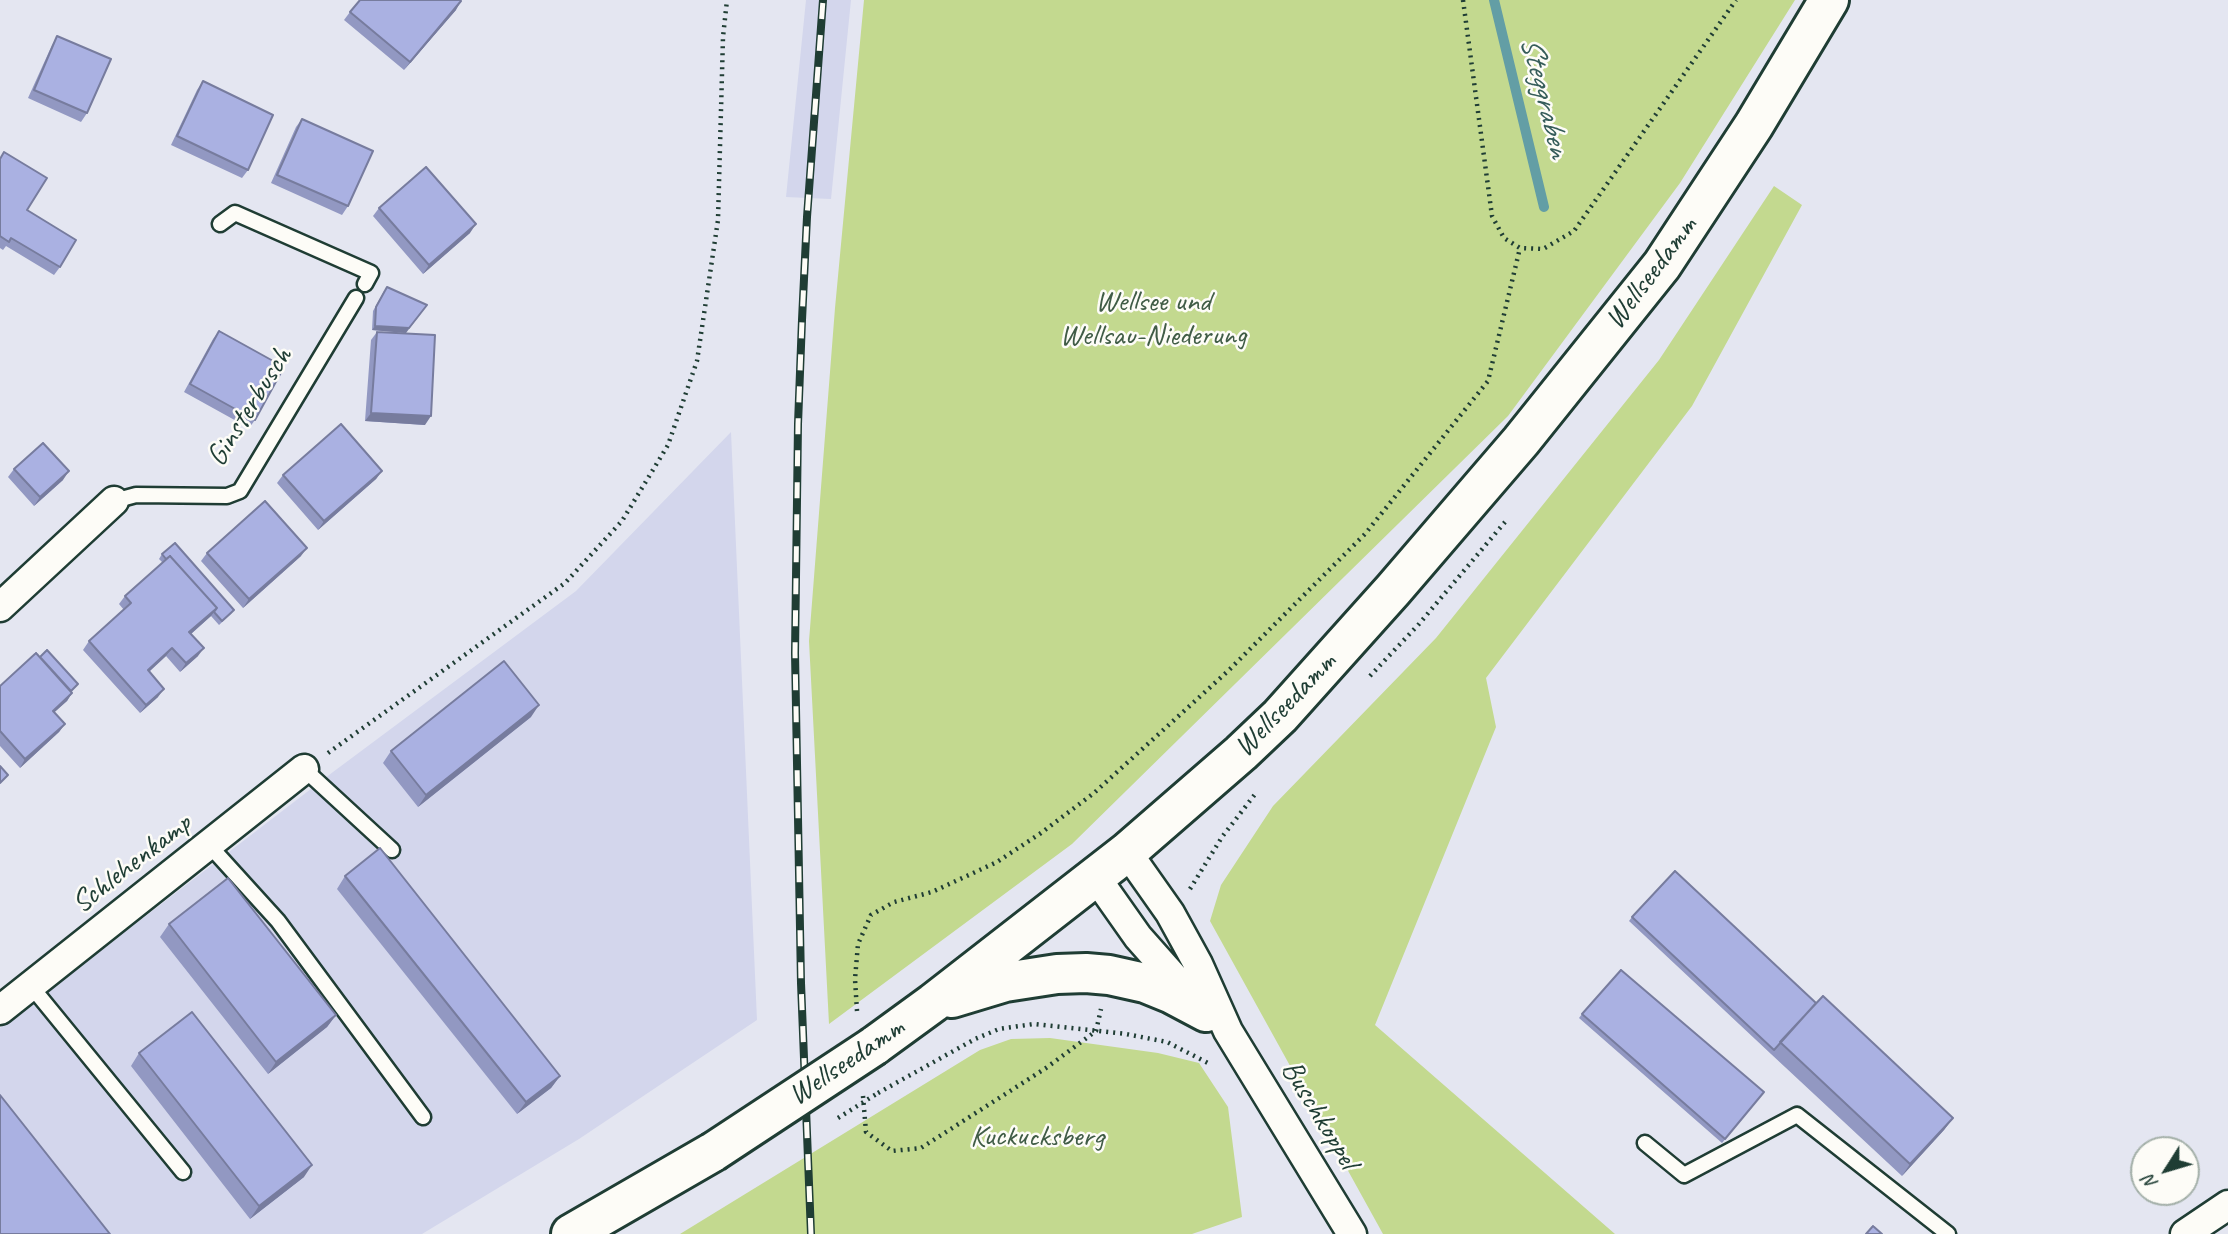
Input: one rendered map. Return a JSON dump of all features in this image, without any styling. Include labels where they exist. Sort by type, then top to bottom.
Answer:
[{"type":"main road","name":"Wellseedamm","points":[[571,1234],[713,1152],[866,1033],[933,1003],[1127,852],[1280,716],[1521,441],[1662,265],[1754,125],[1829,0]]},
{"type":"main road","points":[[933,1003],[1005,982],[1057,974],[1086,973],[1145,983],[1172,994],[1217,1022]]},
{"type":"street","name":"Ginsterbusch","points":[[0,607],[114,501]]},
{"type":"street","name":"Schlehenkamp","points":[[0,1010],[304,769]]},
{"type":"street","name":"Buschkoppel","points":[[1127,852],[1170,913],[1198,964],[1217,1022]]},
{"type":"street","name":"Buschkoppel","points":[[1096,877],[1138,937],[1217,1022],[1352,1234]]},
{"type":"street","points":[[2185,1234],[2228,1205]]},
{"type":"lane","points":[[220,224],[234,213],[371,273],[365,284]]},
{"type":"lane","name":"Ginsterbusch","points":[[114,501],[136,495],[227,496],[240,491],[356,298]]},
{"type":"lane","points":[[304,769],[392,850]]},
{"type":"lane","points":[[209,845],[278,921],[423,1117]]},
{"type":"lane","points":[[31,986],[183,1172]]},
{"type":"lane","points":[[1645,1143],[1684,1175],[1797,1115],[1948,1234]]},
{"type":"path","points":[[304,769],[565,583],[622,521],[668,445],[697,361],[718,220],[723,37],[727,0]]},
{"type":"path","points":[[1463,0],[1492,216],[1504,238],[1520,248],[1543,249],[1574,231],[1735,0]]},
{"type":"path","points":[[866,1033],[855,979],[858,944],[871,915],[894,902],[932,892],[998,862],[1094,793],[1228,671],[1366,534],[1488,381],[1520,248]]},
{"type":"path","points":[[878,1093],[975,1039],[999,1029],[1034,1024],[1167,1042],[1211,1065]]},
{"type":"path","points":[[863,1090],[866,1132],[892,1152],[921,1148],[1046,1068],[1096,1031]]},
{"type":"shaded area","points":[[806,0],[851,0],[831,199],[786,197]]},
{"type":"shaded area","points":[[731,432],[757,1020],[579,1139],[422,1234],[0,1234],[0,1028],[333,772],[576,591]]},
{"type":"green space","name":"Wellsee und Wellsau-Niederung","points":[[864,0],[1795,0],[1680,183],[1508,416],[1072,844],[829,1024],[809,641],[835,308]]},
{"type":"green space","points":[[1774,186],[1802,205],[1692,406],[1486,678],[1496,727],[1375,1025],[1615,1234],[1383,1234],[1210,921],[1221,885],[1273,806],[1436,638],[1659,360]]},
{"type":"green space","name":"Kuckucksberg","points":[[1050,1038],[1158,1053],[1199,1063],[1228,1107],[1242,1217],[1192,1234],[680,1234],[980,1050],[1011,1039]]},
{"type":"building","points":[[360,0],[461,1],[410,62],[350,12]]},
{"type":"building","points":[[57,36],[111,59],[87,113],[34,90]]},
{"type":"building","points":[[203,81],[273,115],[248,170],[177,136]]},
{"type":"building","points":[[302,119],[373,151],[348,206],[277,175]]},
{"type":"building","points":[[4,152],[47,178],[27,210],[76,240],[60,267],[11,238],[9,242],[0,236],[0,159]]},
{"type":"building","points":[[426,167],[476,224],[429,265],[379,208]]},
{"type":"building","points":[[387,287],[427,305],[409,328],[375,326],[376,307]]},
{"type":"building","points":[[219,331],[284,367],[255,420],[190,384]]},
{"type":"building","points":[[377,332],[435,335],[431,416],[371,413]]},
{"type":"building","points":[[341,424],[382,471],[324,521],[283,475]]},
{"type":"building","points":[[43,443],[69,471],[40,497],[14,469]]},
{"type":"building","points":[[265,501],[307,548],[249,599],[207,553]]},
{"type":"building","points":[[175,543],[234,610],[222,621],[214,612],[217,608],[170,556],[166,559],[162,554]]},
{"type":"building","points":[[170,556],[217,608],[189,632],[204,648],[186,663],[172,648],[148,670],[164,689],[146,705],[89,641],[131,603],[125,596]]},
{"type":"building","points":[[47,650],[78,684],[71,691],[40,657]]},
{"type":"building","points":[[36,653],[72,693],[53,711],[65,724],[25,759],[0,731],[0,686]]},
{"type":"building","points":[[504,661],[539,705],[426,795],[391,751]]},
{"type":"building","points":[[0,766],[8,775],[0,783]]},
{"type":"building","points":[[380,848],[560,1076],[526,1102],[345,876]]},
{"type":"building","points":[[1675,871],[1816,1003],[1774,1050],[1632,917]]},
{"type":"building","points":[[228,878],[336,1015],[276,1062],[169,924]]},
{"type":"building","points":[[1621,970],[1764,1092],[1725,1139],[1582,1014]]},
{"type":"building","points":[[1823,996],[1953,1118],[1910,1164],[1780,1042]]},
{"type":"building","points":[[192,1012],[312,1165],[259,1206],[139,1053]]},
{"type":"building","points":[[0,1095],[110,1234],[0,1234]]},
{"type":"building","points":[[1873,1226],[1882,1234],[1866,1234]]},
{"type":"waterway","name":"Steggraben","points":[[1494,0],[1544,207]]},
{"type":"railway","points":[[811,1234],[801,983],[795,653],[802,320],[823,0]]}]
